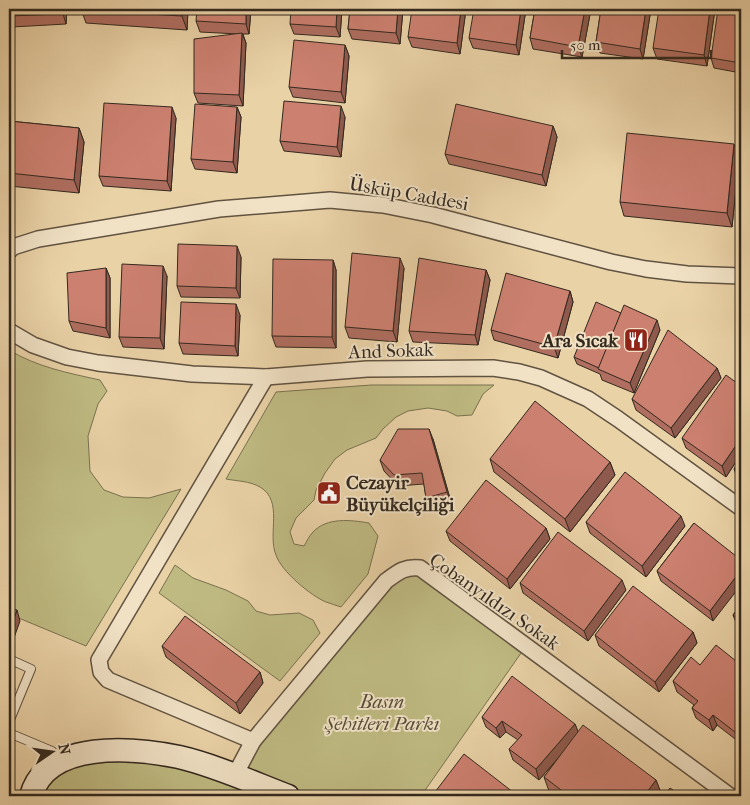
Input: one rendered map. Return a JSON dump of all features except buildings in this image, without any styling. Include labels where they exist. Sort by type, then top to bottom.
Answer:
[{"type":"main road","points":[[31,796],[34,784],[46,770],[61,760],[78,754],[107,752],[140,752],[180,758],[235,775],[288,796]]},
{"type":"street","name":"Üsküp Caddesi","points":[[9,251],[38,239],[209,210],[330,200],[384,205],[433,215],[611,262],[646,269],[687,274],[741,276]]},
{"type":"street","name":"And Sokak","points":[[9,331],[33,345],[66,357],[98,363],[192,374],[266,377],[367,369],[484,368],[518,372],[534,376],[588,399],[741,508]]},
{"type":"street","points":[[253,741],[108,680],[100,672],[99,660],[266,377]]},
{"type":"street","name":"Çobanyıldızı Sokak","points":[[235,775],[253,741],[386,581],[410,567],[420,568],[730,796]]},
{"type":"lane","points":[[9,659],[30,669],[9,722]]},
{"type":"lane","points":[[9,734],[52,751],[61,760]]},
{"type":"green space","points":[[9,350],[42,365],[100,380],[107,391],[98,404],[88,436],[90,471],[104,490],[123,497],[149,498],[181,489],[86,646],[9,614]]},
{"type":"green space","points":[[371,385],[494,385],[483,394],[472,415],[457,416],[447,411],[428,408],[408,411],[396,417],[376,438],[347,450],[335,459],[325,473],[316,490],[314,500],[296,518],[290,532],[294,544],[304,546],[319,527],[340,521],[369,523],[378,536],[368,574],[341,607],[326,602],[313,594],[297,582],[279,561],[274,547],[273,509],[267,493],[260,487],[252,484],[226,479],[276,392]]},
{"type":"green space","points":[[175,565],[193,578],[226,590],[248,601],[256,611],[270,615],[299,613],[313,620],[320,633],[280,681],[159,593]]},
{"type":"green space","name":"Basın Şehitleri Parkı","points":[[410,567],[526,646],[421,796],[31,796],[34,784],[107,752],[235,775],[386,581]]},
{"type":"place","name":"Ara Sıcak","points":[[636,340]]},
{"type":"place","name":"Cezayir Büyükelçiliği","points":[[329,493]]}]
